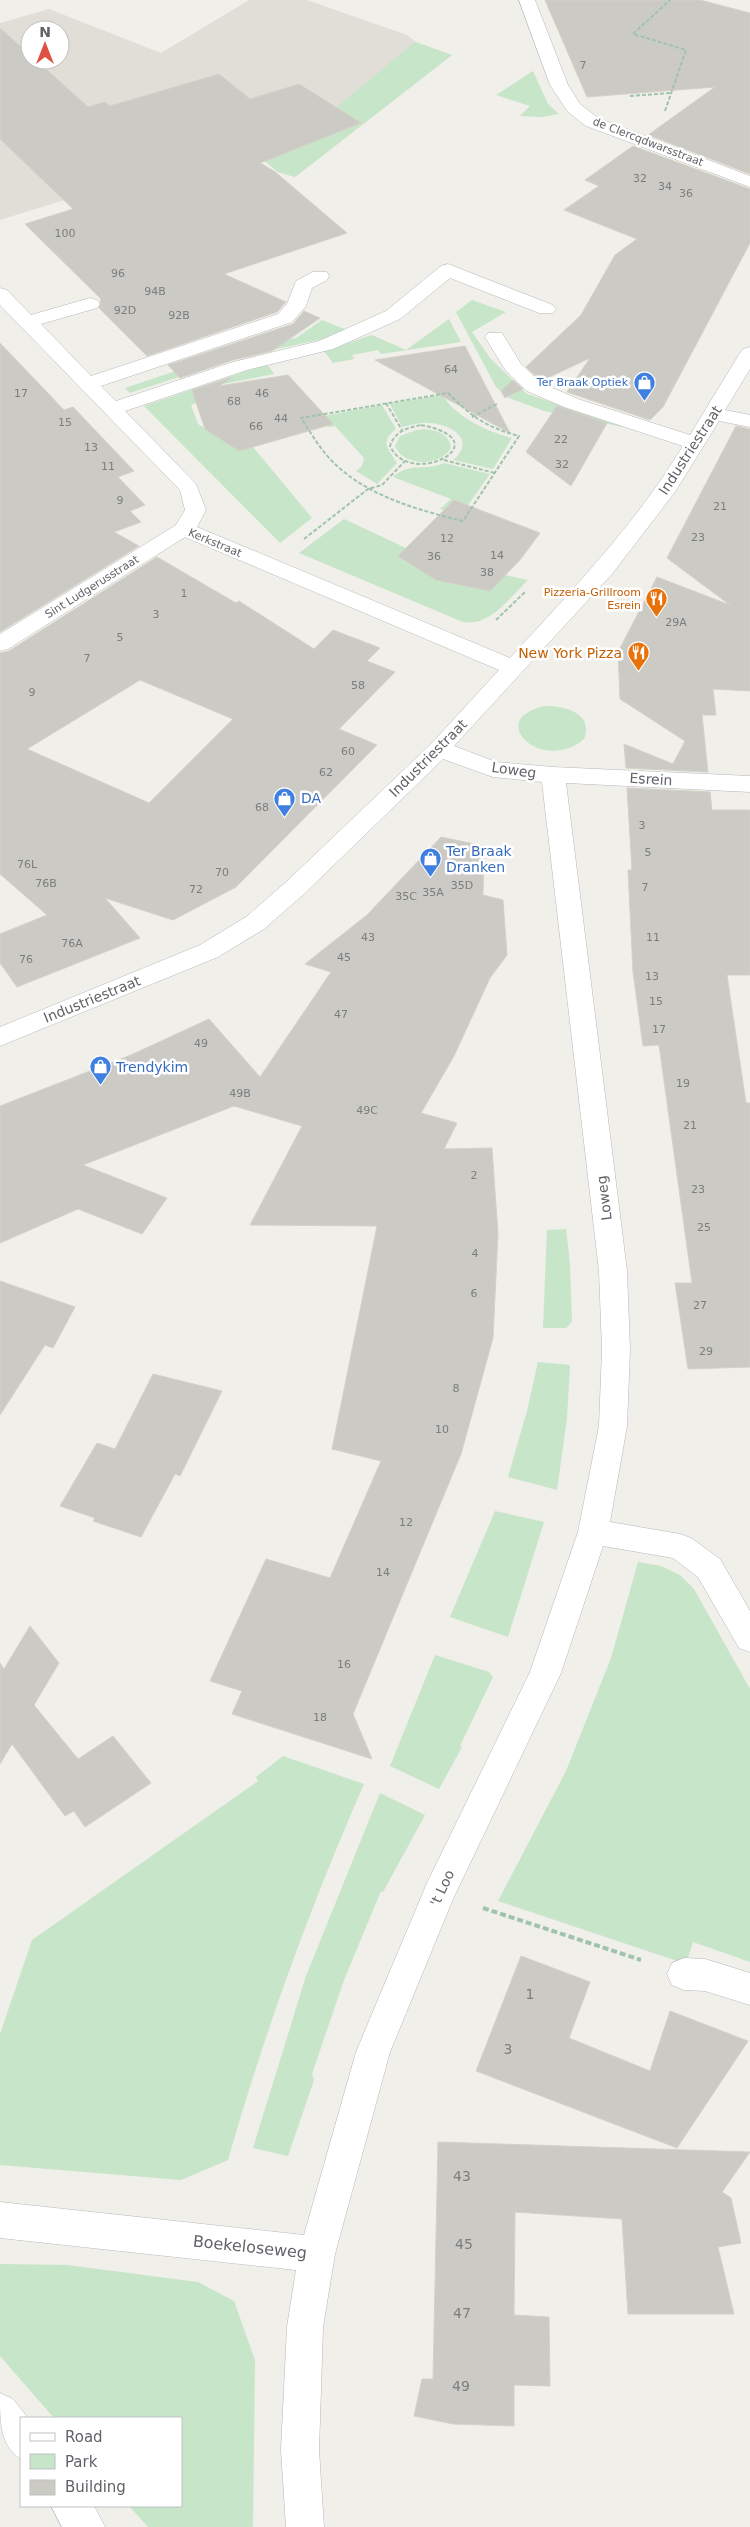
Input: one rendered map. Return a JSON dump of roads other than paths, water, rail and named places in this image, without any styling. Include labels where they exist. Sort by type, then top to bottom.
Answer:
[{"type":"street","name":"de Clercqdwarsstraat","points":[[527,0],[559,85],[567,100],[592,122],[750,182]]},
{"type":"street","points":[[112,409],[240,366],[326,345],[393,315],[448,270],[546,309]]},
{"type":"street","points":[[86,384],[285,318],[296,306],[303,285],[320,276]]},
{"type":"street","name":"Kerkstraat","points":[[0,294],[189,488],[197,505],[196,516],[184,529],[513,667]]},
{"type":"street","points":[[28,322],[90,304]]},
{"type":"street","points":[[495,336],[513,367],[534,387],[571,403],[696,444]]},
{"type":"street","name":"Industriestraat","points":[[0,1037],[208,951],[255,923],[294,889],[439,749],[604,569],[668,488],[715,414],[750,353]]},
{"type":"street","points":[[715,414],[750,421]]},
{"type":"street","name":"Sint Ludgerusstraat","points":[[0,644],[184,529]]},
{"type":"street","name":"Loweg","points":[[439,749],[493,769],[553,775],[613,1271],[616,1350],[613,1426],[593,1532]]},
{"type":"street","name":"Esrein","points":[[553,775],[750,784]]},
{"type":"street","points":[[593,1532],[680,1548],[709,1568],[750,1639]]},
{"type":"street","name":"'t Loo","points":[[317,2254],[373,2052],[439,1894],[545,1673],[572,1600],[593,1532]]},
{"type":"street","points":[[684,1974],[705,1975],[750,1989]]},
{"type":"street","name":"Boekeloseweg","points":[[0,2220],[317,2254],[305,2327],[304,2346],[300,2450],[305,2527]]},
{"type":"street","points":[[0,2412],[20,2439]]},
{"type":"street","points":[[71,2507],[86,2527]]},
{"type":"place","name":"Ter Braak Optiek","points":[[644,401]]},
{"type":"place","name":"Pizzeria-Grillroom Esrein","points":[[657,617]]},
{"type":"place","name":"New York Pizza","points":[[638,672]]},
{"type":"place","name":"DA","points":[[285,817]]},
{"type":"place","name":"Ter Braak Dranken","points":[[430,878]]},
{"type":"place","name":"Trendykim","points":[[100,1086]]}]
